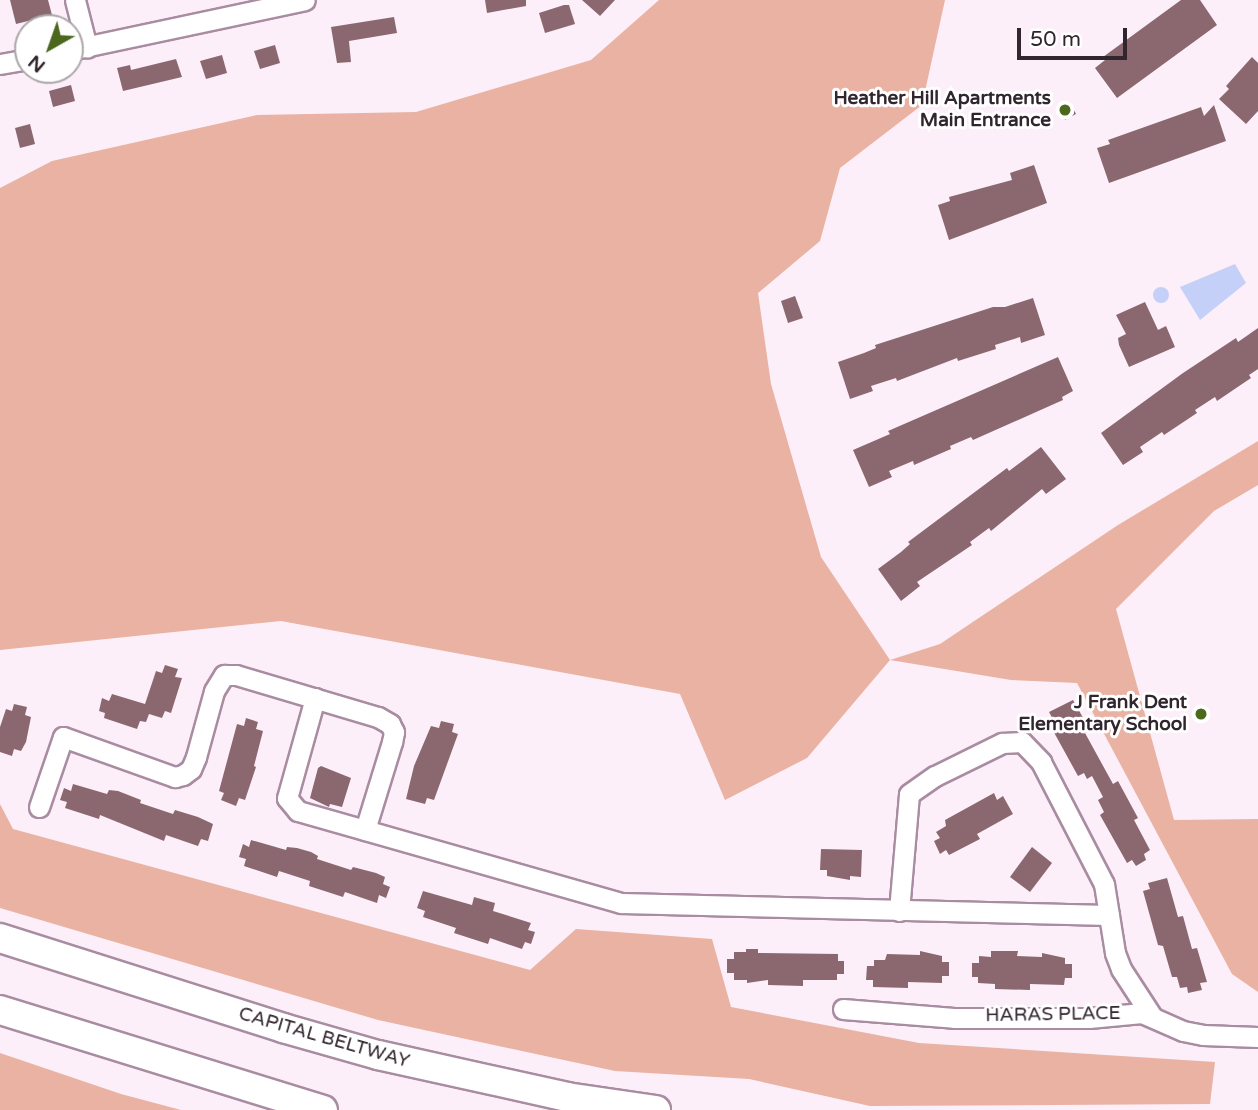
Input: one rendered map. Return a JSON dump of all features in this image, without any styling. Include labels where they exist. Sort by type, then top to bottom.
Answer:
[{"type":"highway","name":"CAPITAL BELTWAY","points":[[0,938],[283,1028],[378,1055],[567,1097],[656,1110]]},
{"type":"highway","points":[[0,1010],[323,1110]]},
{"type":"street","points":[[84,48],[302,0]]},
{"type":"street","points":[[39,807],[63,737],[175,777],[191,768],[214,691],[225,675],[236,675],[379,717],[390,724],[394,732],[366,830]]},
{"type":"street","points":[[315,698],[287,798],[298,811],[621,903],[1109,915]]},
{"type":"street","points":[[899,911],[909,794],[935,776],[1011,741],[1022,742],[1041,762],[1104,884],[1121,969],[1151,1015]]},
{"type":"street","name":"HARAS PLACE","points":[[843,1009],[954,1018],[1151,1015],[1183,1031],[1203,1035],[1258,1037]]},
{"type":"shaded area","points":[[659,0],[945,0],[922,105],[840,168],[820,241],[758,293],[771,384],[821,557],[890,660],[807,758],[725,800],[680,694],[281,621],[0,650],[0,188],[52,161],[257,115],[416,112],[591,60]]},
{"type":"shaded area","points":[[1258,441],[1258,485],[1214,511],[1116,609],[1174,820],[1258,819],[1258,992],[1232,974],[1077,683],[1011,680],[890,660],[940,644],[1118,525]]},
{"type":"shaded area","points":[[0,804],[13,829],[530,970],[576,929],[712,939],[731,1007],[919,1043],[1215,1062],[1210,1104],[870,1106],[749,1079],[615,1071],[378,1020],[0,908]]},
{"type":"shaded area","points":[[0,1053],[121,1094],[181,1110],[0,1110]]},
{"type":"water","points":[[1235,264],[1246,283],[1200,320],[1180,287]]},
{"type":"water","points":[[1161,287],[1167,289],[1167,301],[1161,303],[1155,301],[1153,295],[1155,289]]},
{"type":"building","points":[[10,0],[48,0],[52,14],[14,14]]},
{"type":"building","points":[[485,0],[526,0],[526,6],[487,13]]},
{"type":"building","points":[[582,0],[615,0],[600,16]]},
{"type":"building","points":[[1181,0],[1200,0],[1217,25],[1117,98],[1095,68],[1105,60],[1103,57]]},
{"type":"building","points":[[569,5],[575,24],[545,33],[539,13]]},
{"type":"building","points":[[394,17],[397,33],[349,41],[351,62],[337,63],[331,27]]},
{"type":"building","points":[[275,45],[280,63],[260,69],[254,51]]},
{"type":"building","points":[[222,55],[227,73],[206,79],[200,61]]},
{"type":"building","points":[[1252,57],[1258,63],[1258,111],[1246,124],[1219,99],[1229,89],[1226,86]]},
{"type":"building","points":[[176,59],[182,77],[123,91],[117,68],[130,65],[131,70]]},
{"type":"building","points":[[71,85],[75,101],[53,107],[49,91]]},
{"type":"building","points":[[1070,102],[1076,114],[1065,120],[1059,108]]},
{"type":"building","points":[[1214,105],[1226,141],[1109,183],[1097,148],[1110,144],[1108,140],[1201,107],[1204,116]]},
{"type":"building","points":[[30,124],[35,144],[20,148],[15,128]]},
{"type":"building","points":[[1034,165],[1047,203],[949,240],[938,205],[950,201],[949,197],[1012,180],[1010,173]]},
{"type":"building","points":[[795,296],[803,318],[788,323],[781,301]]},
{"type":"building","points":[[1033,298],[1045,335],[1021,343],[1020,337],[995,345],[996,349],[958,361],[957,358],[897,381],[896,378],[871,386],[873,391],[850,399],[838,362],[876,348],[875,345],[993,307],[1005,307]]},
{"type":"building","points":[[1145,302],[1158,330],[1166,326],[1175,347],[1129,367],[1118,338],[1126,334],[1116,315]]},
{"type":"building","points":[[1258,328],[1258,369],[1249,375],[1251,378],[1217,401],[1215,397],[1195,410],[1197,413],[1164,435],[1162,432],[1140,447],[1143,452],[1123,465],[1101,433],[1183,373],[1236,338],[1238,342]]},
{"type":"building","points":[[1058,357],[1073,391],[1062,397],[1063,400],[973,440],[971,437],[950,446],[951,449],[914,465],[913,461],[889,471],[892,477],[869,487],[853,450],[890,434],[888,431]]},
{"type":"building","points":[[1041,447],[1066,479],[1046,494],[1042,489],[991,531],[989,528],[970,542],[972,545],[917,582],[920,586],[901,601],[878,569],[910,544],[908,542],[1007,468],[1009,471]]},
{"type":"building","points":[[165,665],[178,669],[175,677],[182,678],[171,713],[165,711],[162,718],[149,714],[146,722],[140,721],[137,729],[104,718],[105,713],[99,711],[102,698],[109,701],[112,694],[145,704],[156,671],[162,673]]},
{"type":"building","points":[[1073,700],[1090,730],[1085,733],[1113,784],[1118,781],[1138,818],[1134,820],[1150,850],[1144,854],[1146,860],[1136,866],[1132,860],[1127,863],[1100,815],[1104,812],[1098,800],[1103,797],[1092,776],[1087,779],[1084,773],[1078,776],[1051,727],[1056,725],[1049,712]]},
{"type":"building","points":[[14,704],[27,707],[25,715],[31,717],[26,742],[21,751],[14,749],[12,756],[0,752],[0,727],[6,709],[12,711]]},
{"type":"building","points":[[246,718],[258,722],[256,729],[263,731],[254,766],[256,767],[245,800],[239,798],[236,806],[221,800],[224,793],[219,791],[237,724],[244,726]]},
{"type":"building","points":[[441,721],[454,724],[452,732],[458,734],[434,800],[427,798],[425,804],[406,799],[414,766],[431,726],[439,728]]},
{"type":"building","points":[[321,766],[351,778],[342,807],[330,804],[329,807],[310,798],[318,768]]},
{"type":"building","points":[[73,784],[107,794],[109,790],[118,791],[141,800],[140,803],[173,814],[175,810],[198,817],[213,824],[208,841],[201,839],[198,846],[166,835],[164,841],[100,815],[99,819],[65,808],[67,802],[60,800],[64,788],[71,791]]},
{"type":"building","points":[[994,793],[997,800],[1003,796],[1013,814],[977,834],[980,839],[949,855],[946,850],[940,854],[934,841],[940,838],[936,832],[946,826],[945,820]]},
{"type":"building","points":[[251,840],[286,850],[287,847],[297,848],[311,852],[318,856],[317,859],[351,870],[353,867],[376,873],[385,877],[383,884],[390,887],[386,898],[379,895],[377,903],[345,892],[343,897],[309,886],[310,881],[279,871],[277,877],[244,866],[246,859],[239,857],[243,844],[249,847]]},
{"type":"building","points":[[1032,847],[1052,863],[1030,892],[1010,877]]},
{"type":"building","points":[[821,849],[862,850],[861,877],[850,876],[850,880],[827,876],[827,870],[820,870]]},
{"type":"building","points":[[1167,878],[1178,917],[1183,916],[1192,949],[1197,948],[1207,982],[1200,983],[1202,990],[1188,993],[1187,987],[1180,988],[1177,977],[1172,977],[1163,946],[1158,945],[1143,891],[1150,889],[1148,883]]},
{"type":"building","points":[[423,891],[472,905],[474,897],[495,903],[493,911],[531,923],[528,930],[535,932],[531,944],[525,942],[522,949],[490,938],[488,944],[454,933],[456,928],[423,917],[425,911],[417,908]]},
{"type":"building","points":[[746,949],[758,949],[758,953],[838,954],[838,961],[844,961],[844,974],[837,974],[837,980],[803,980],[803,986],[768,985],[768,980],[747,983],[747,980],[734,980],[734,973],[727,973],[727,959],[734,959],[734,952],[746,952]]},
{"type":"building","points":[[920,951],[942,956],[942,962],[949,962],[949,976],[942,976],[942,983],[908,982],[908,988],[873,987],[873,980],[866,980],[867,966],[874,966],[874,960],[885,960],[887,954],[920,955]]},
{"type":"building","points":[[991,951],[1018,951],[1017,956],[1042,957],[1042,953],[1065,958],[1065,964],[1072,964],[1072,978],[1065,978],[1064,985],[1030,984],[1030,990],[995,989],[995,984],[978,983],[978,977],[972,977],[972,963],[979,963],[979,956],[991,957]]},
{"type":"place","name":"Heather Hill Apartments Main Entrance","points":[[1065,110]]},
{"type":"place","name":"J Frank Dent Elementary School","points":[[1201,714]]}]
